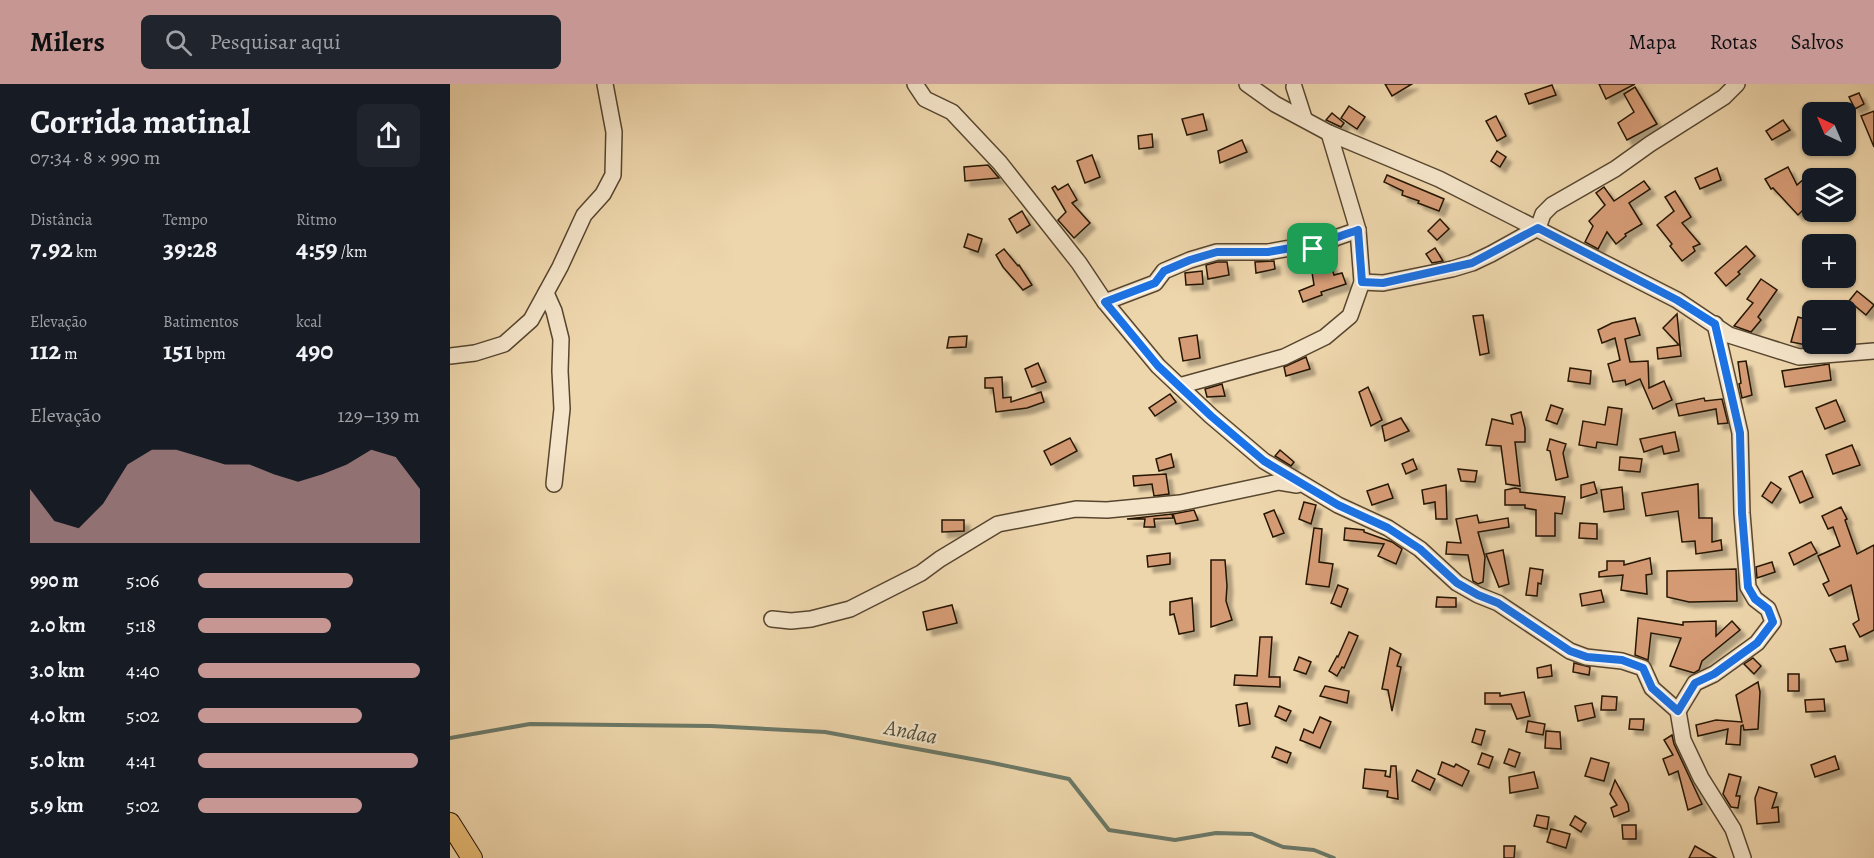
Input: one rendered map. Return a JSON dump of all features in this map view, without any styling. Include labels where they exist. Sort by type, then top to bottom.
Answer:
[{"type":"main road","points":[[450,823],[472,858]]},
{"type":"street","points":[[450,356],[475,353],[504,344],[531,320],[584,215],[603,194],[613,175],[614,132],[605,84]]},
{"type":"street","points":[[915,84],[925,99],[952,112],[1000,163],[1078,263],[1105,302],[1158,366],[1211,416],[1264,461],[1338,505],[1388,528],[1420,549],[1457,583],[1498,603],[1570,651],[1587,657],[1622,660],[1643,668],[1652,688],[1678,711],[1683,740],[1701,778],[1733,829],[1743,858]]},
{"type":"street","points":[[1247,84],[1329,133],[1439,179],[1677,300],[1729,335],[1799,357],[1874,351]]},
{"type":"street","points":[[1362,282],[1383,283],[1472,263],[1538,228],[1544,214],[1552,205],[1615,169],[1724,97],[1737,84]]},
{"type":"street","points":[[1267,98],[1295,85],[1304,118]]},
{"type":"street","points":[[1179,386],[1284,357],[1325,336],[1350,316],[1362,282],[1358,230],[1329,133]]},
{"type":"street","points":[[1105,302],[1155,283],[1164,271],[1217,252],[1268,252],[1308,245],[1313,249],[1319,249],[1335,238],[1358,230]]},
{"type":"street","points":[[546,293],[554,311],[561,339],[562,409],[554,484]]},
{"type":"street","points":[[1678,711],[1695,683],[1714,674],[1757,643],[1773,622],[1768,609],[1755,599],[1748,587],[1743,534],[1740,433],[1715,324]]},
{"type":"street","points":[[772,619],[791,621],[811,619],[850,609],[921,573],[998,524],[1076,509],[1107,510],[1180,503],[1279,482],[1303,486]]},
{"type":"building","points":[[1385,84],[1412,84],[1392,96]]},
{"type":"building","points":[[1599,84],[1635,84],[1606,99]]},
{"type":"building","points":[[1552,85],[1556,95],[1529,104],[1525,94]]},
{"type":"building","points":[[1635,87],[1657,124],[1627,140],[1618,123],[1634,112],[1624,94]]},
{"type":"building","points":[[1859,93],[1864,104],[1856,108],[1856,102],[1852,102],[1849,97]]},
{"type":"building","points":[[1349,106],[1365,117],[1357,129],[1341,118]]},
{"type":"building","points":[[1874,111],[1874,147],[1861,116]]},
{"type":"building","points":[[1332,113],[1344,123],[1341,127],[1326,120]]},
{"type":"building","points":[[1203,114],[1207,130],[1187,135],[1182,119]]},
{"type":"building","points":[[1496,116],[1506,136],[1497,141],[1486,121]]},
{"type":"building","points":[[1783,120],[1790,130],[1772,140],[1766,131]]},
{"type":"building","points":[[1152,134],[1153,147],[1139,149],[1138,136]]},
{"type":"building","points":[[1242,140],[1247,152],[1220,163],[1218,151]]},
{"type":"building","points":[[1497,151],[1506,157],[1500,167],[1491,161]]},
{"type":"building","points":[[1092,155],[1100,177],[1085,183],[1077,161]]},
{"type":"building","points":[[988,165],[999,178],[965,181],[964,167]]},
{"type":"building","points":[[1788,167],[1797,185],[1802,181],[1802,211],[1798,215],[1773,188],[1771,189],[1765,179]]},
{"type":"building","points":[[1717,168],[1721,180],[1700,189],[1695,178]]},
{"type":"building","points":[[1387,175],[1444,199],[1439,211],[1402,195],[1403,191],[1384,182]]},
{"type":"building","points":[[1644,181],[1650,189],[1629,203],[1642,224],[1625,234],[1626,236],[1616,244],[1607,232],[1598,249],[1585,242],[1593,226],[1589,221],[1605,205],[1596,193],[1604,187],[1614,201]]},
{"type":"building","points":[[1068,184],[1077,200],[1072,203],[1090,223],[1074,238],[1058,220],[1066,212],[1052,188],[1055,186],[1058,190]]},
{"type":"building","points":[[1675,191],[1691,217],[1682,223],[1700,244],[1693,247],[1695,251],[1682,261],[1657,225],[1674,211],[1665,197]]},
{"type":"building","points":[[1022,211],[1030,225],[1017,233],[1009,219]]},
{"type":"building","points":[[1440,219],[1449,229],[1437,240],[1428,231]]},
{"type":"building","points":[[968,234],[982,239],[978,252],[964,247]]},
{"type":"building","points":[[1746,246],[1755,256],[1726,286],[1715,273]]},
{"type":"building","points":[[1435,248],[1443,261],[1432,263],[1426,254]]},
{"type":"building","points":[[1004,249],[1019,265],[1032,285],[1023,290],[1003,267],[996,255]]},
{"type":"building","points":[[1329,259],[1334,275],[1342,273],[1346,284],[1321,292],[1322,295],[1303,302],[1299,291],[1314,285],[1311,266]]},
{"type":"building","points":[[1274,261],[1275,269],[1256,273],[1255,262]]},
{"type":"building","points":[[1227,262],[1229,275],[1208,279],[1206,265]]},
{"type":"building","points":[[1202,271],[1203,284],[1186,285],[1185,273]]},
{"type":"building","points":[[1761,279],[1777,290],[1758,317],[1761,320],[1751,332],[1734,326],[1753,303],[1747,299]]},
{"type":"building","points":[[1857,291],[1874,305],[1866,315],[1856,307],[1856,300],[1850,300]]},
{"type":"building","points":[[1677,314],[1681,356],[1658,359],[1657,348],[1679,345],[1663,328]]},
{"type":"building","points":[[1483,315],[1489,353],[1480,355],[1473,316]]},
{"type":"building","points":[[1798,317],[1802,318],[1802,344],[1791,342]]},
{"type":"building","points":[[1635,318],[1640,335],[1625,339],[1630,362],[1648,361],[1649,388],[1664,381],[1672,400],[1653,409],[1640,379],[1626,385],[1625,380],[1613,382],[1608,364],[1620,360],[1615,338],[1602,343],[1598,330],[1612,323]]},
{"type":"building","points":[[1197,335],[1200,358],[1183,361],[1179,338]]},
{"type":"building","points":[[967,336],[966,347],[947,348],[949,337]]},
{"type":"building","points":[[1306,357],[1310,369],[1286,376],[1284,367]]},
{"type":"building","points":[[1746,361],[1752,395],[1742,398],[1738,362]]},
{"type":"building","points":[[1038,363],[1046,382],[1032,387],[1025,369]]},
{"type":"building","points":[[1829,364],[1831,380],[1785,387],[1782,371]]},
{"type":"building","points":[[1570,368],[1591,371],[1590,384],[1568,381]]},
{"type":"building","points":[[1002,377],[1003,398],[1011,397],[1011,402],[1041,392],[1044,402],[1027,408],[996,412],[993,388],[985,388],[985,378]]},
{"type":"building","points":[[1222,384],[1225,396],[1207,397],[1205,389]]},
{"type":"building","points":[[1368,387],[1382,420],[1371,426],[1359,392]]},
{"type":"building","points":[[1170,394],[1176,402],[1155,416],[1149,408]]},
{"type":"building","points":[[1704,398],[1705,401],[1722,399],[1728,423],[1718,424],[1716,409],[1679,416],[1676,404]]},
{"type":"building","points":[[1836,400],[1845,421],[1825,429],[1816,408]]},
{"type":"building","points":[[1551,405],[1563,409],[1557,424],[1546,420]]},
{"type":"building","points":[[1608,407],[1622,409],[1617,445],[1597,442],[1596,448],[1579,445],[1583,421],[1605,425]]},
{"type":"building","points":[[1521,412],[1525,428],[1525,442],[1515,442],[1520,486],[1506,484],[1501,446],[1486,445],[1492,419],[1513,424],[1511,415]]},
{"type":"building","points":[[1401,418],[1409,431],[1385,441],[1382,426]]},
{"type":"building","points":[[1675,432],[1679,451],[1664,454],[1662,446],[1644,452],[1640,439]]},
{"type":"building","points":[[1070,438],[1077,451],[1051,465],[1044,451]]},
{"type":"building","points":[[1550,439],[1566,444],[1563,453],[1568,477],[1556,480],[1550,451],[1547,450]]},
{"type":"building","points":[[1852,445],[1860,465],[1833,474],[1826,455]]},
{"type":"building","points":[[1280,450],[1294,462],[1291,466],[1275,456]]},
{"type":"building","points":[[1171,454],[1174,467],[1159,471],[1156,459]]},
{"type":"building","points":[[1620,457],[1642,459],[1640,472],[1619,470]]},
{"type":"building","points":[[1413,459],[1417,469],[1406,474],[1402,464]]},
{"type":"building","points":[[1458,469],[1477,471],[1475,482],[1461,481]]},
{"type":"building","points":[[1802,471],[1813,497],[1800,503],[1789,477]]},
{"type":"building","points":[[1166,474],[1169,494],[1154,496],[1152,484],[1134,486],[1133,476]]},
{"type":"building","points":[[1594,482],[1597,493],[1581,498],[1581,485]]},
{"type":"building","points":[[1771,482],[1781,489],[1772,503],[1762,496]]},
{"type":"building","points":[[1388,484],[1393,498],[1372,505],[1367,491]]},
{"type":"building","points":[[1698,484],[1699,518],[1712,518],[1712,542],[1721,540],[1722,550],[1696,554],[1695,541],[1682,542],[1678,511],[1646,516],[1642,493]]},
{"type":"building","points":[[1446,485],[1447,519],[1436,519],[1435,502],[1424,504],[1422,490]]},
{"type":"building","points":[[1622,487],[1624,509],[1604,512],[1601,490]]},
{"type":"building","points":[[1520,489],[1520,492],[1565,497],[1562,514],[1555,513],[1555,536],[1536,536],[1536,510],[1525,508],[1525,505],[1505,505],[1505,490]]},
{"type":"building","points":[[1304,502],[1316,505],[1311,524],[1299,519]]},
{"type":"building","points":[[1841,507],[1847,519],[1845,520],[1857,554],[1874,545],[1874,630],[1860,637],[1853,624],[1859,620],[1851,585],[1829,596],[1823,584],[1829,581],[1818,556],[1840,546],[1833,527],[1828,529],[1822,516]]},
{"type":"building","points":[[1194,510],[1198,520],[1176,524],[1173,514]]},
{"type":"building","points":[[1274,510],[1284,533],[1273,537],[1264,514]]},
{"type":"building","points":[[1172,514],[1173,518],[1154,519],[1155,527],[1144,527],[1145,519],[1127,519]]},
{"type":"building","points":[[1477,515],[1479,523],[1508,518],[1509,527],[1478,532],[1485,557],[1483,582],[1478,584],[1473,581],[1468,555],[1446,554],[1447,542],[1461,543],[1456,519]]},
{"type":"building","points":[[942,520],[964,520],[964,531],[942,532]]},
{"type":"building","points":[[1580,523],[1597,524],[1597,539],[1579,538]]},
{"type":"building","points":[[1314,528],[1322,529],[1319,562],[1333,564],[1329,587],[1306,584]]},
{"type":"building","points":[[1345,528],[1364,530],[1402,549],[1396,564],[1378,556],[1384,544],[1344,540]]},
{"type":"building","points":[[1811,542],[1817,553],[1794,565],[1789,553]]},
{"type":"building","points":[[1503,550],[1509,584],[1499,587],[1486,554]]},
{"type":"building","points":[[1170,553],[1170,564],[1148,567],[1147,556]]},
{"type":"building","points":[[1650,558],[1652,574],[1646,575],[1647,594],[1621,590],[1623,575],[1599,577],[1599,572],[1607,570],[1607,561],[1624,561],[1624,565]]},
{"type":"building","points":[[1211,560],[1225,560],[1226,601],[1232,620],[1211,627]]},
{"type":"building","points":[[1772,562],[1775,572],[1757,578],[1756,567]]},
{"type":"building","points":[[1530,568],[1543,570],[1541,584],[1538,583],[1537,596],[1526,595]]},
{"type":"building","points":[[1736,569],[1737,601],[1689,602],[1667,597],[1667,571]]},
{"type":"building","points":[[1338,585],[1348,589],[1341,607],[1331,603]]},
{"type":"building","points":[[1601,590],[1604,602],[1582,606],[1580,594]]},
{"type":"building","points":[[1437,597],[1456,598],[1456,607],[1436,607]]},
{"type":"building","points":[[1192,598],[1194,631],[1179,634],[1174,614],[1170,615],[1170,602]]},
{"type":"building","points":[[952,605],[957,623],[927,630],[923,612]]},
{"type":"building","points":[[1638,618],[1683,625],[1683,622],[1716,621],[1716,636],[1732,621],[1740,630],[1702,661],[1699,670],[1694,673],[1670,666],[1681,638],[1651,633],[1648,660],[1635,655]]},
{"type":"building","points":[[1349,632],[1358,636],[1344,668],[1342,667],[1337,676],[1329,671]]},
{"type":"building","points":[[1260,637],[1272,637],[1269,677],[1280,677],[1280,687],[1234,685],[1235,675],[1257,676]]},
{"type":"building","points":[[1845,646],[1848,660],[1836,662],[1830,649]]},
{"type":"building","points":[[1390,648],[1401,654],[1397,666],[1401,667],[1392,711],[1388,690],[1382,689]]},
{"type":"building","points":[[1299,657],[1311,662],[1306,674],[1294,670]]},
{"type":"building","points":[[1753,658],[1761,666],[1754,674],[1744,664]]},
{"type":"building","points":[[1574,663],[1590,667],[1589,675],[1573,672]]},
{"type":"building","points":[[1551,665],[1552,676],[1538,678],[1537,668]]},
{"type":"building","points":[[1788,674],[1799,674],[1799,691],[1788,691]]},
{"type":"building","points":[[1758,682],[1760,692],[1758,729],[1744,730],[1743,725],[1741,726],[1740,745],[1726,744],[1728,729],[1698,736],[1696,725],[1716,720],[1742,722],[1736,695]]},
{"type":"building","points":[[1325,686],[1349,691],[1347,703],[1320,696]]},
{"type":"building","points":[[1524,692],[1530,716],[1517,719],[1511,704],[1485,704],[1485,693],[1500,693],[1500,696]]},
{"type":"building","points":[[1602,696],[1617,697],[1616,710],[1601,710]]},
{"type":"building","points":[[1824,699],[1825,711],[1806,712],[1805,700]]},
{"type":"building","points":[[1247,703],[1250,724],[1239,726],[1236,705]]},
{"type":"building","points":[[1592,703],[1595,717],[1578,721],[1575,706]]},
{"type":"building","points":[[1279,706],[1291,711],[1286,721],[1275,716]]},
{"type":"building","points":[[1320,717],[1331,722],[1320,748],[1300,740],[1304,729],[1313,733]]},
{"type":"building","points":[[1630,719],[1644,719],[1643,730],[1629,729]]},
{"type":"building","points":[[1528,721],[1545,724],[1543,735],[1526,732]]},
{"type":"building","points":[[1476,729],[1485,731],[1481,745],[1472,742]]},
{"type":"building","points":[[1546,731],[1560,732],[1561,749],[1545,748]]},
{"type":"building","points":[[1672,735],[1702,804],[1688,810],[1678,771],[1669,775],[1663,759],[1673,755],[1664,740]]},
{"type":"building","points":[[1276,747],[1291,753],[1287,763],[1272,757]]},
{"type":"building","points":[[1509,749],[1520,753],[1515,767],[1504,763]]},
{"type":"building","points":[[1482,753],[1493,757],[1489,768],[1478,764]]},
{"type":"building","points":[[1835,756],[1839,769],[1815,777],[1811,765]]},
{"type":"building","points":[[1591,758],[1609,763],[1604,781],[1585,776]]},
{"type":"building","points":[[1442,762],[1454,767],[1456,764],[1469,771],[1462,786],[1438,774]]},
{"type":"building","points":[[1391,766],[1396,766],[1398,799],[1387,797],[1388,791],[1363,788],[1365,769],[1386,771],[1385,776],[1390,777]]},
{"type":"building","points":[[1417,770],[1435,779],[1430,790],[1412,781]]},
{"type":"building","points":[[1534,772],[1538,788],[1510,793],[1509,777]]},
{"type":"building","points":[[1729,774],[1741,777],[1736,796],[1740,796],[1738,808],[1731,807],[1723,794]]},
{"type":"building","points":[[1615,780],[1628,804],[1629,811],[1614,817],[1611,808],[1617,805],[1610,794]]},
{"type":"building","points":[[1759,787],[1777,793],[1772,808],[1778,807],[1779,822],[1757,824],[1755,798]]},
{"type":"building","points":[[1537,815],[1549,817],[1547,829],[1534,826]]},
{"type":"building","points":[[1575,816],[1586,823],[1581,832],[1570,825]]},
{"type":"building","points":[[1622,825],[1636,825],[1636,839],[1623,839]]},
{"type":"building","points":[[1551,829],[1570,834],[1566,848],[1547,842]]},
{"type":"building","points":[[1504,846],[1515,846],[1514,858],[1504,858]]},
{"type":"building","points":[[1695,846],[1716,858],[1689,858]]},
{"type":"waterway","name":"Andaa","points":[[450,738],[530,724],[711,726],[825,732],[1069,779],[1109,830],[1175,840],[1216,833],[1252,834],[1283,847],[1314,850],[1334,858]]},
{"type":"route","points":[[1538,228],[1677,300],[1715,324],[1740,433],[1742,513],[1748,587],[1755,599],[1768,609],[1773,622],[1757,643],[1714,674],[1695,683],[1678,711],[1652,688],[1643,668],[1622,660],[1587,657],[1570,651],[1498,603],[1457,583],[1420,549],[1388,528],[1338,505],[1264,461],[1211,416],[1158,366],[1105,302],[1155,283],[1164,271],[1217,252],[1268,252],[1308,245],[1313,249],[1319,249],[1335,238],[1358,230],[1362,282],[1383,283],[1472,263],[1538,228]]}]
